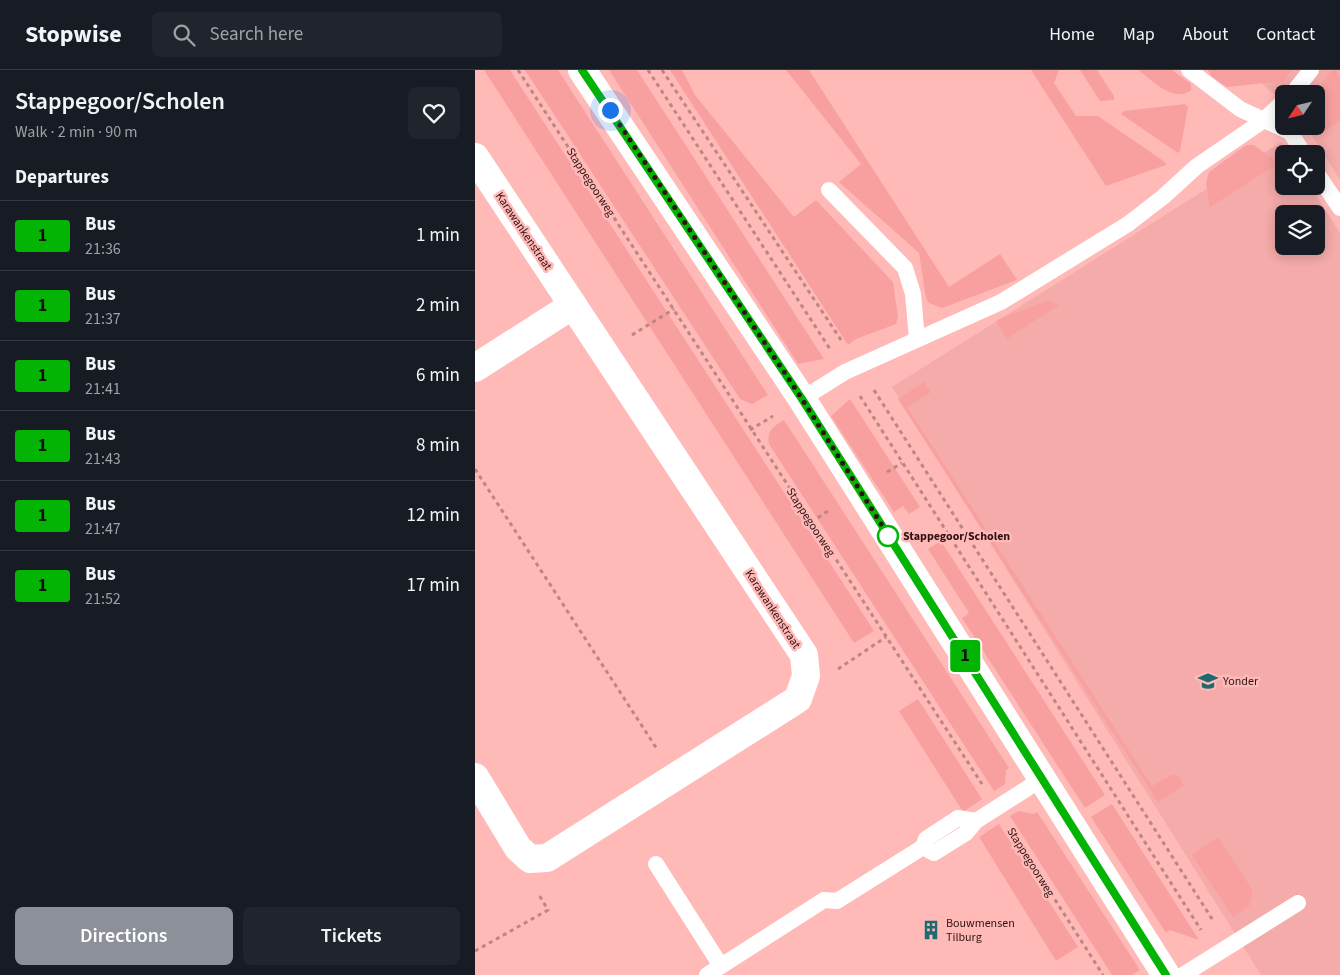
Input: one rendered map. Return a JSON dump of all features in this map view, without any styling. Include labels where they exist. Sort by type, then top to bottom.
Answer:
[{"type":"street","points":[[586,73],[802,399],[1166,975]]},
{"type":"street","name":"Karawankenstraat","points":[[475,157],[803,655],[806,676]]},
{"type":"street","points":[[475,368],[573,305]]},
{"type":"street","points":[[475,777],[517,848],[531,858],[547,858],[799,699],[806,676]]},
{"type":"lane","points":[[1189,70],[1240,109],[1290,132],[1298,145]]},
{"type":"lane","points":[[1299,85],[1311,70]]},
{"type":"lane","points":[[802,399],[852,369],[1001,302],[1128,224],[1163,197],[1197,166],[1264,120],[1275,110]]},
{"type":"lane","points":[[1325,186],[1340,208]]},
{"type":"lane","points":[[829,190],[905,268],[913,294],[917,339]]},
{"type":"lane","points":[[707,975],[824,900],[837,901],[923,847],[934,853],[966,833],[976,821],[1042,778]]},
{"type":"lane","points":[[656,864],[721,966]]},
{"type":"lane","points":[[1183,975],[1297,903]]},
{"type":"path","name":"Stappegoorweg","points":[[518,70],[997,808],[1103,975]]},
{"type":"path","points":[[648,70],[852,369],[1222,949]]},
{"type":"path","points":[[662,70],[1222,949]]},
{"type":"path","points":[[604,353],[673,309]]},
{"type":"path","points":[[475,469],[676,778]]},
{"type":"path","points":[[806,676],[823,679],[886,638]]},
{"type":"path","points":[[475,951],[549,910],[523,868],[531,858]]},
{"type":"shaded area","points":[[484,70],[510,70],[874,631],[854,643]]},
{"type":"shaded area","points":[[525,70],[558,70],[768,395],[752,404],[740,399]]},
{"type":"shaded area","points":[[609,70],[637,70],[824,359],[798,364]]},
{"type":"shaded area","points":[[670,70],[682,70],[695,95],[794,217],[816,200],[893,282],[898,317],[896,324],[856,339],[848,345]]},
{"type":"shaded area","points":[[786,70],[809,70],[949,287],[1000,254],[1017,280],[942,308],[929,303],[926,298],[919,253],[839,182],[861,164]]},
{"type":"shaded area","points":[[1031,70],[1059,70],[1054,83],[1076,116],[1098,116],[1165,162],[1166,165],[1106,186]]},
{"type":"shaded area","points":[[1080,70],[1097,70],[1114,96],[1114,100],[1100,101]]},
{"type":"shaded area","points":[[1138,70],[1172,70],[1191,84],[1191,90],[1184,94],[1170,92]]},
{"type":"shaded area","points":[[1208,70],[1291,70],[1284,81],[1227,87],[1211,76]]},
{"type":"shaded area","points":[[1246,70],[1340,70],[1340,180],[1325,156],[1325,145],[1318,145],[1312,135],[1325,135],[1325,85],[1275,85],[1275,95]]},
{"type":"shaded area","points":[[1332,70],[1335,70],[1340,77],[1340,121],[1325,131],[1325,85],[1322,85]]},
{"type":"shaded area","points":[[1185,104],[1188,107],[1180,151],[1178,153],[1121,114],[1124,111]]},
{"type":"shaded area","points":[[1246,145],[1254,145],[1275,160],[1275,166],[1210,207],[1206,183],[1209,172]]},
{"type":"shaded area","name":"Yonder","points":[[1275,146],[1275,195],[1316,195],[1322,205],[1275,205],[1275,255],[1325,255],[1325,210],[1340,233],[1340,975],[1261,975],[892,387]]},
{"type":"shaded area","points":[[1046,301],[1059,305],[1007,339],[997,320]]},
{"type":"shaded area","points":[[924,382],[931,392],[907,407],[1152,786],[1173,774],[1179,777],[1184,785],[1158,802],[898,399]]},
{"type":"shaded area","points":[[850,399],[920,507],[909,514],[903,506],[894,512],[831,416]]},
{"type":"shaded area","points":[[784,420],[1009,768],[1006,770],[1005,784],[994,791],[769,444],[770,432]]},
{"type":"shaded area","points":[[941,541],[1105,795],[1085,808],[962,618],[969,613],[928,549]]},
{"type":"shaded area","points":[[918,699],[982,799],[963,812],[899,711]]},
{"type":"shaded area","points":[[1112,804],[1199,940],[1170,930],[1166,933],[1091,817]]},
{"type":"shaded area","points":[[1019,811],[1034,814],[1037,812],[1140,970],[1132,975],[1112,975],[1010,816]]},
{"type":"shaded area","points":[[999,824],[1078,947],[1056,961],[979,837]]},
{"type":"shaded area","points":[[1218,837],[1253,891],[1249,906],[1233,917],[1192,855]]},
{"type":"bus line","name":"1","points":[[582,70],[802,399],[1166,975]]},
{"type":"place","name":"Stappegoor/Scholen","points":[[888,536]]},
{"type":"place","name":"Yonder","points":[[1208,681]]},
{"type":"place","name":"Bouwmensen Tilburg","points":[[931,930]]},
{"type":"route","points":[[610,110],[802,399],[890,538],[888,536]]}]
